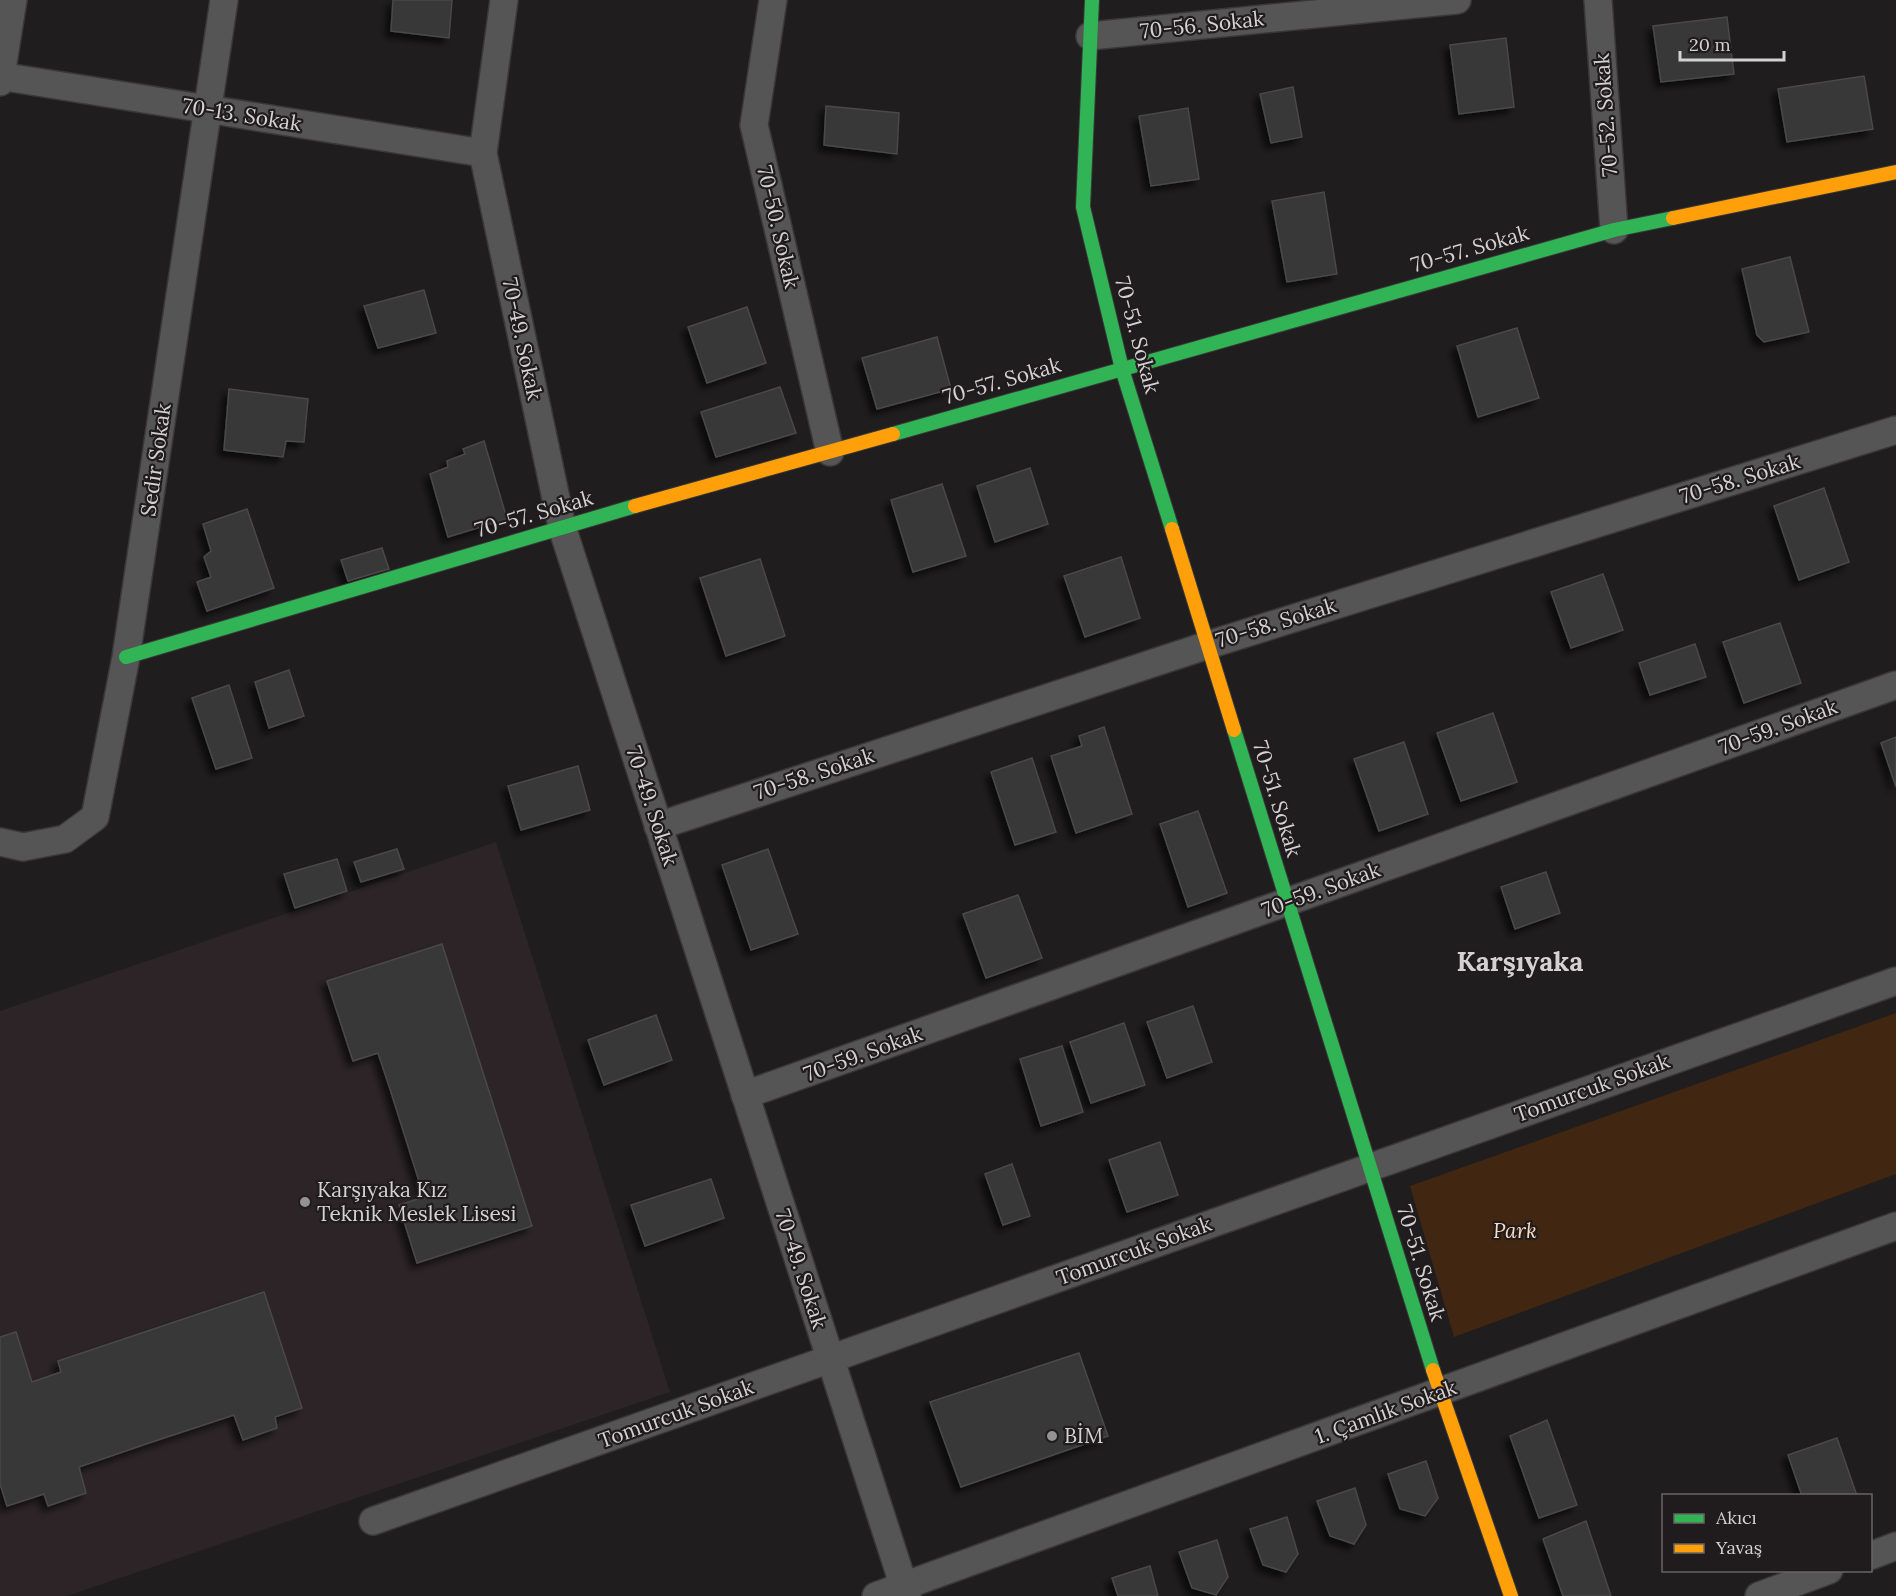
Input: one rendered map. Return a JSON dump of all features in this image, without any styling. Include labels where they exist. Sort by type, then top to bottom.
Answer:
[{"type":"street","points":[[0,78],[13,0]]},
{"type":"street","name":"Sedir Sokak","points":[[0,842],[23,847],[65,839],[95,817],[126,657],[224,0]]},
{"type":"street","name":"70-49. Sokak","points":[[504,0],[483,153],[562,527],[905,1591]]},
{"type":"street","name":"70-50. Sokak","points":[[772,0],[754,125],[830,452]]},
{"type":"street","name":"70-51. Sokak","points":[[1092,0],[1083,207],[1122,369],[1440,1392],[1511,1596]]},
{"type":"street","name":"70-56. Sokak","points":[[1090,36],[1457,0]]},
{"type":"street","name":"70-52. Sokak","points":[[1598,0],[1614,230]]},
{"type":"street","name":"70-13. Sokak","points":[[0,78],[483,153]]},
{"type":"street","name":"70-57. Sokak","points":[[126,657],[562,527],[1614,230],[1896,172]]},
{"type":"street","name":"70-58. Sokak","points":[[658,826],[1208,645],[1896,430]]},
{"type":"street","name":"70-59. Sokak","points":[[745,1095],[1896,685]]},
{"type":"street","name":"Tomurcuk Sokak","points":[[373,1521],[1896,981]]},
{"type":"street","name":"1. Çamlık Sokak","points":[[876,1596],[905,1591],[1440,1392],[1896,1226]]},
{"type":"street","points":[[1872,1555],[1896,1546]]},
{"type":"street","points":[[1759,1596],[1824,1572]]},
{"type":"shaded area","name":"Karşıyaka Kız Teknik Meslek Lisesi","points":[[496,842],[670,1392],[67,1596],[0,1596],[0,1011]]},
{"type":"green space","name":"Park","points":[[1896,1013],[1896,1174],[1454,1337],[1410,1186]]},
{"type":"building","points":[[393,0],[452,0],[449,38],[391,31]]},
{"type":"building","points":[[1727,17],[1734,74],[1661,82],[1653,26]]},
{"type":"building","points":[[1506,38],[1514,107],[1459,114],[1450,45]]},
{"type":"building","points":[[1864,76],[1873,129],[1787,142],[1778,89]]},
{"type":"building","points":[[1293,87],[1302,137],[1271,143],[1260,94]]},
{"type":"building","points":[[826,106],[899,113],[897,154],[824,145]]},
{"type":"building","points":[[1188,108],[1199,179],[1151,186],[1139,116]]},
{"type":"building","points":[[1324,192],[1337,274],[1287,282],[1272,201]]},
{"type":"building","points":[[1790,257],[1809,332],[1764,342],[1757,335],[1742,269]]},
{"type":"building","points":[[424,290],[436,333],[378,348],[364,306]]},
{"type":"building","points":[[747,307],[766,363],[707,383],[688,327]]},
{"type":"building","points":[[1517,328],[1539,398],[1478,417],[1457,346]]},
{"type":"building","points":[[937,337],[951,389],[877,409],[862,358]]},
{"type":"building","points":[[780,387],[796,433],[716,457],[701,412]]},
{"type":"building","points":[[229,389],[308,399],[304,442],[286,441],[283,457],[224,450]]},
{"type":"building","points":[[484,441],[507,519],[448,537],[430,474],[448,467],[447,461],[465,454],[463,449]]},
{"type":"building","points":[[1030,468],[1048,524],[995,542],[977,486]]},
{"type":"building","points":[[942,484],[966,556],[913,572],[891,500]]},
{"type":"building","points":[[1824,488],[1849,562],[1799,580],[1774,506]]},
{"type":"building","points":[[247,509],[274,588],[207,611],[197,582],[211,577],[204,557],[211,551],[203,524]]},
{"type":"building","points":[[382,548],[389,569],[348,581],[341,560]]},
{"type":"building","points":[[1121,557],[1140,618],[1085,637],[1064,576]]},
{"type":"building","points":[[760,559],[785,636],[726,656],[700,578]]},
{"type":"building","points":[[1603,574],[1623,630],[1571,648],[1551,592]]},
{"type":"building","points":[[1780,623],[1801,683],[1744,703],[1723,642]]},
{"type":"building","points":[[1695,644],[1706,677],[1650,695],[1639,663]]},
{"type":"building","points":[[289,670],[304,716],[269,728],[255,682]]},
{"type":"building","points":[[229,685],[252,758],[216,769],[192,698]]},
{"type":"building","points":[[1493,713],[1517,782],[1461,801],[1437,733]]},
{"type":"building","points":[[1104,727],[1132,814],[1076,833],[1051,756],[1082,746],[1079,736]]},
{"type":"building","points":[[1896,737],[1896,787],[1881,743]]},
{"type":"building","points":[[1404,742],[1428,814],[1379,831],[1354,759]]},
{"type":"building","points":[[1032,758],[1056,832],[1015,845],[991,772]]},
{"type":"building","points":[[578,766],[590,810],[521,830],[508,786]]},
{"type":"building","points":[[1198,811],[1227,893],[1188,907],[1160,824]]},
{"type":"building","points":[[397,849],[404,869],[361,882],[354,862]]},
{"type":"building","points":[[768,849],[798,934],[751,950],[722,865]]},
{"type":"building","points":[[337,859],[347,891],[295,908],[284,874]]},
{"type":"building","points":[[1546,872],[1560,913],[1515,929],[1501,887]]},
{"type":"building","points":[[1018,895],[1042,958],[986,978],[963,914]]},
{"type":"building","points":[[442,944],[532,1226],[417,1263],[399,1205],[424,1197],[390,1089],[378,1053],[353,1061],[327,981]]},
{"type":"building","points":[[1193,1006],[1212,1062],[1167,1078],[1147,1022]]},
{"type":"building","points":[[656,1015],[672,1060],[604,1085],[588,1040]]},
{"type":"building","points":[[1124,1023],[1145,1085],[1091,1103],[1070,1042]]},
{"type":"building","points":[[1062,1046],[1083,1112],[1041,1126],[1020,1059]]},
{"type":"building","points":[[1160,1142],[1178,1195],[1127,1212],[1109,1160]]},
{"type":"building","points":[[1012,1164],[1030,1216],[1003,1225],[985,1174]]},
{"type":"building","points":[[711,1179],[724,1218],[645,1246],[631,1205]]},
{"type":"building","points":[[264,1292],[302,1408],[275,1417],[277,1428],[243,1440],[234,1415],[152,1442],[79,1467],[86,1493],[48,1506],[44,1494],[7,1506],[0,1484],[0,1337],[16,1332],[32,1382],[61,1372],[58,1361]]},
{"type":"building","points":[[1079,1353],[1108,1436],[961,1487],[930,1402]]},
{"type":"building","points":[[1547,1420],[1577,1505],[1539,1518],[1510,1436]]},
{"type":"building","points":[[1837,1438],[1856,1494],[1801,1494],[1788,1455]]},
{"type":"building","points":[[1426,1461],[1438,1498],[1425,1516],[1400,1509],[1388,1474]]},
{"type":"building","points":[[1355,1488],[1366,1525],[1354,1544],[1330,1536],[1317,1501]]},
{"type":"building","points":[[1287,1517],[1298,1554],[1286,1572],[1263,1565],[1250,1529]]},
{"type":"building","points":[[1586,1521],[1611,1596],[1563,1596],[1543,1539]]},
{"type":"building","points":[[1217,1540],[1228,1577],[1216,1595],[1192,1588],[1179,1552]]},
{"type":"building","points":[[1150,1566],[1158,1596],[1118,1596],[1112,1578]]},
{"type":"traffic: fast","points":[[1092,0],[1083,207],[1122,369],[1172,529]]},
{"type":"traffic: fast","points":[[893,434],[1614,230],[1673,218]]},
{"type":"traffic: fast","points":[[126,657],[635,506]]},
{"type":"traffic: fast","points":[[1234,730],[1433,1370]]},
{"type":"traffic: slow","points":[[1673,218],[1896,172]]},
{"type":"traffic: slow","points":[[635,506],[893,434]]},
{"type":"traffic: slow","points":[[1172,529],[1234,730]]},
{"type":"traffic: slow","points":[[1433,1370],[1511,1596]]},
{"type":"place","name":"Karşıyaka Kız Teknik Meslek Lisesi","points":[[305,1202]]},
{"type":"place","name":"BİM","points":[[1052,1436]]},
{"type":"district","name":"Karşıyaka","points":[[1520,962]]}]
